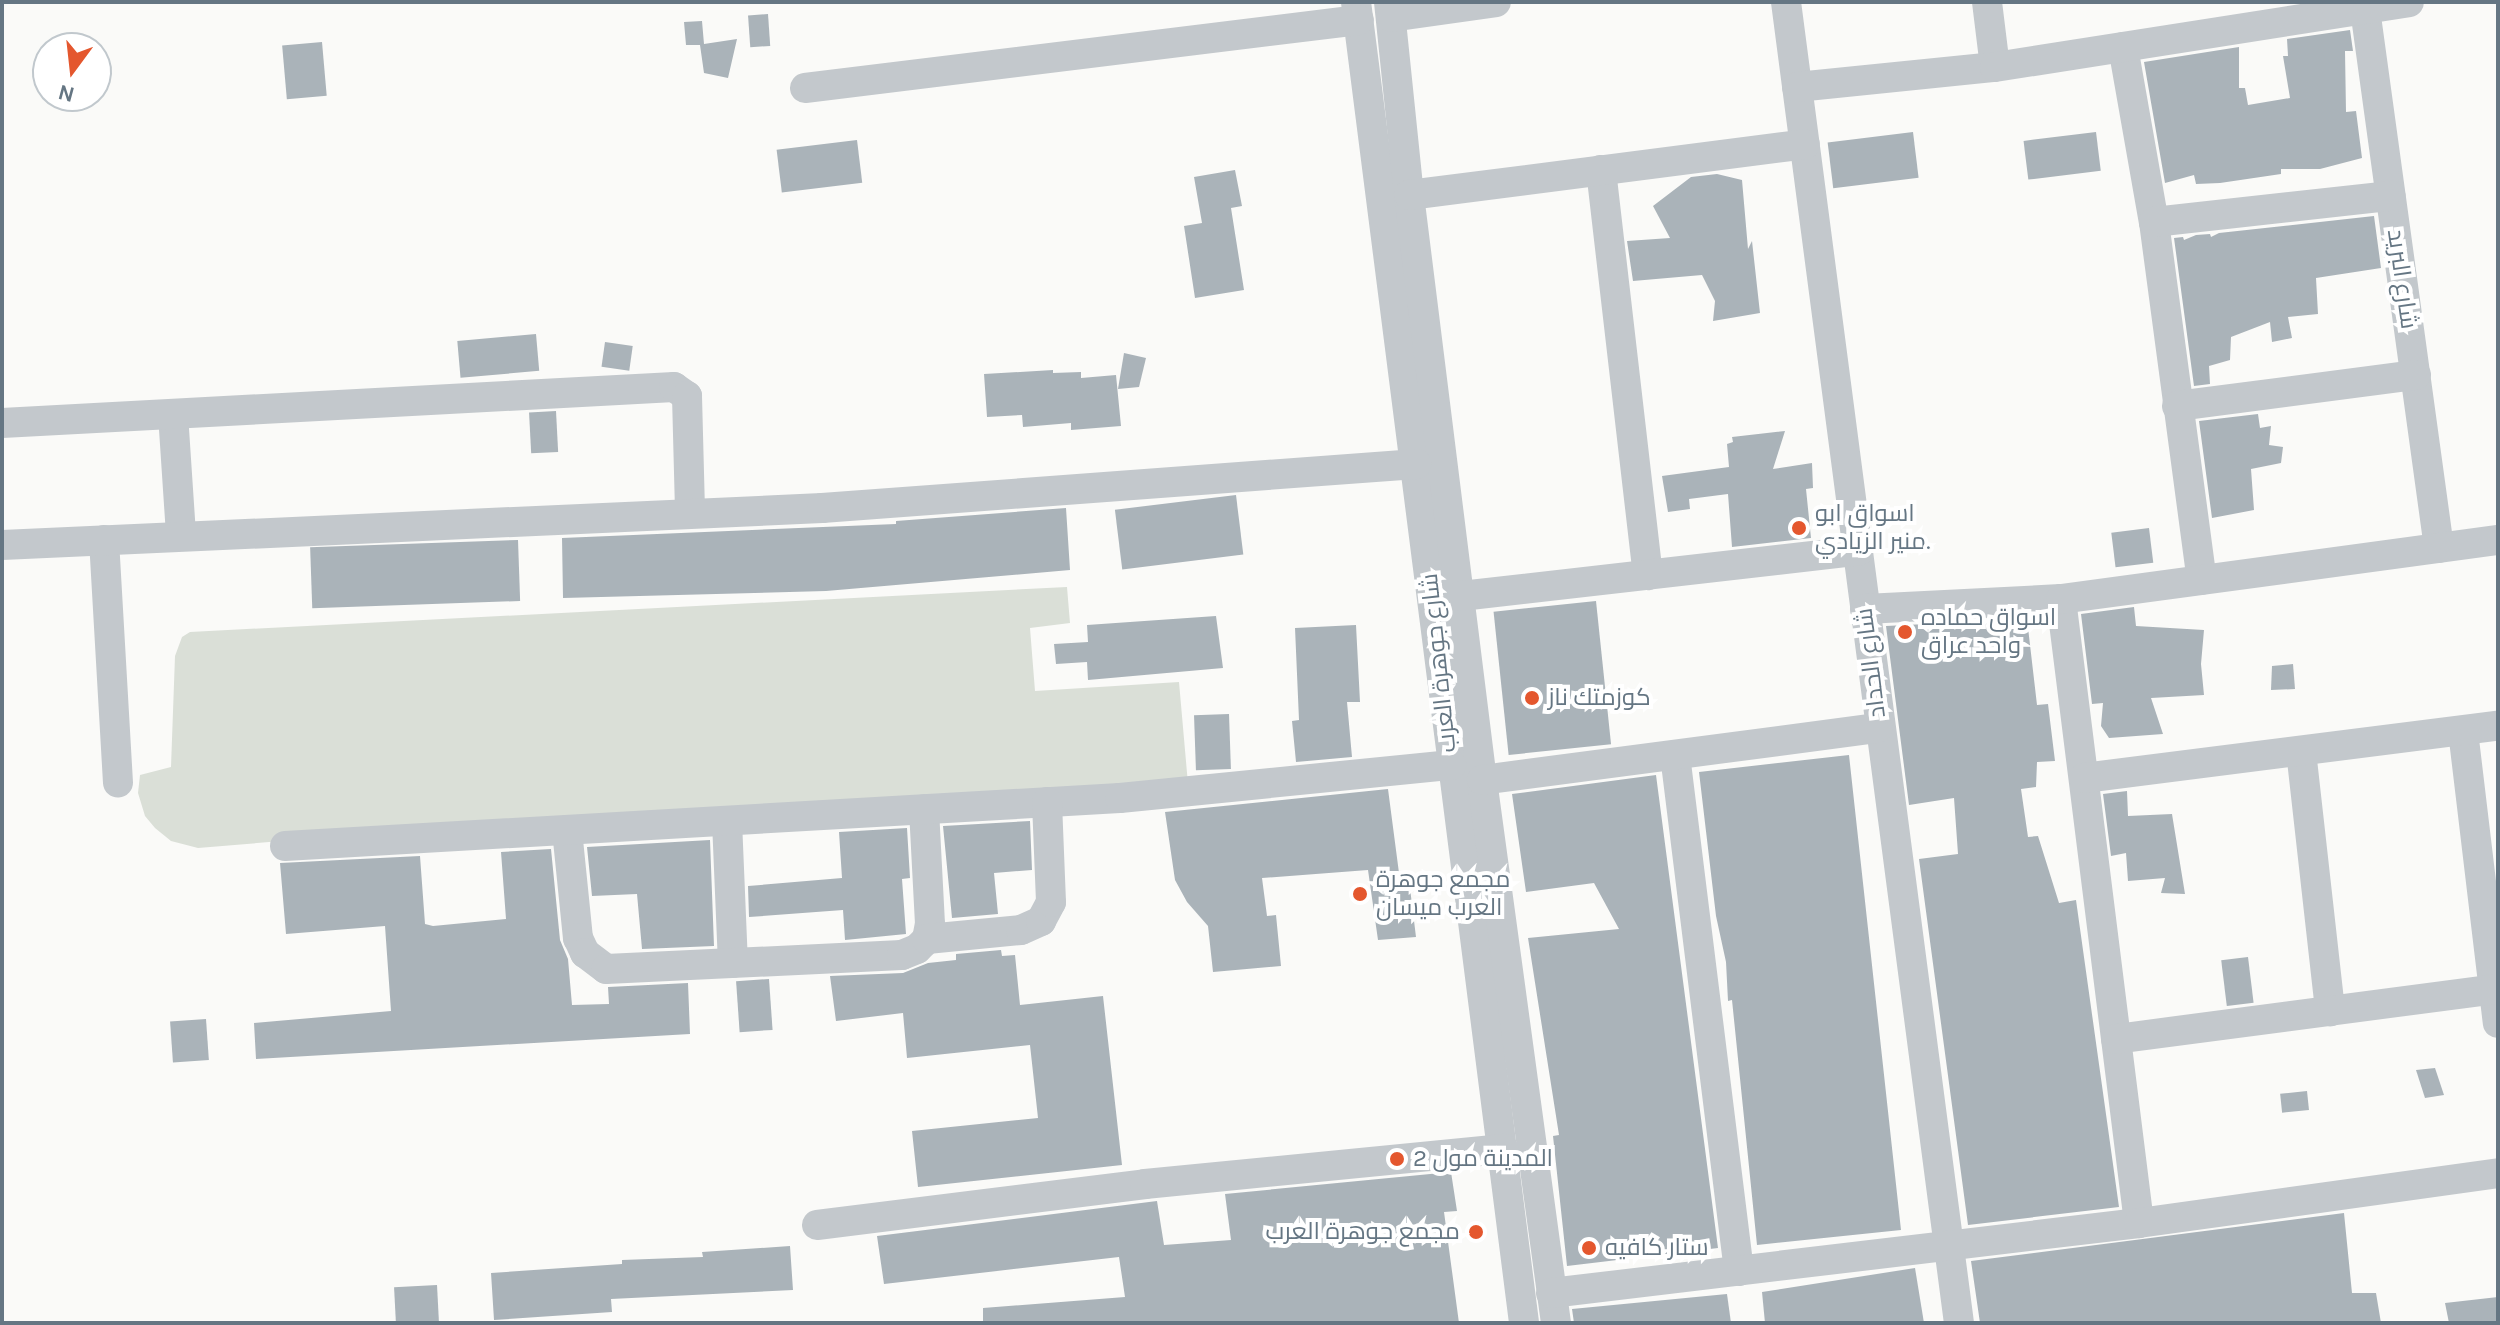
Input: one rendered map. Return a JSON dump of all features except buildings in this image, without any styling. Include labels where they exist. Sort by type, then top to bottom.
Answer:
[{"type":"street","points":[[1390,9],[1496,2]]},
{"type":"street","name":"شارع الحداد","points":[[1786,2],[1858,551],[1878,728],[1959,1323]]},
{"type":"street","points":[[1987,2],[1995,67]]},
{"type":"street","points":[[1797,87],[1995,67],[2409,2]]},
{"type":"street","name":"شارع جوهرة العرب","points":[[1390,9],[1409,195],[1482,780],[1556,1323]]},
{"type":"street","name":"شارع البريد","points":[[2365,9],[2439,548]]},
{"type":"street","points":[[805,88],[1357,11]]},
{"type":"street","name":"شارع جوهرة العرب","points":[[1357,11],[1524,1323]]},
{"type":"street","points":[[2123,47],[2154,222],[2202,580]]},
{"type":"street","points":[[1409,195],[1805,144]]},
{"type":"street","points":[[1601,170],[1648,575]]},
{"type":"street","points":[[2154,222],[2391,196]]},
{"type":"street","points":[[2177,406],[2416,375]]},
{"type":"street","points":[[2,423],[674,387],[687,396],[690,512]]},
{"type":"street","points":[[173,414],[181,535]]},
{"type":"street","points":[[2,545],[822,508],[1416,464]]},
{"type":"street","points":[[104,540],[118,783]]},
{"type":"street","points":[[1865,609],[2061,599],[2498,540]]},
{"type":"street","points":[[1461,596],[1858,551]]},
{"type":"street","points":[[2061,599],[2139,1223]]},
{"type":"street","points":[[2084,778],[2498,726]]},
{"type":"street","points":[[1482,780],[1878,728]]},
{"type":"street","points":[[2463,731],[2498,1023]]},
{"type":"street","points":[[2301,751],[2330,1011]]},
{"type":"street","points":[[1675,755],[1739,1271]]},
{"type":"street","points":[[285,846],[1047,802],[1451,765]]},
{"type":"street","points":[[927,939],[1021,930],[1041,921],[1051,902],[1047,802]]},
{"type":"street","points":[[567,830],[578,938],[596,964],[606,969],[902,955],[917,949],[927,939],[930,924],[924,809]]},
{"type":"street","points":[[727,821],[733,963]]},
{"type":"street","points":[[2116,1039],[2494,989]]},
{"type":"street","points":[[817,1225],[1145,1184],[1503,1149]]},
{"type":"street","points":[[1551,1293],[2139,1223],[2498,1173]]},
{"type":"shaded area","points":[[1067,587],[1070,623],[1030,628],[1035,691],[1179,682],[1188,784],[474,825],[198,848],[171,841],[155,828],[145,816],[138,793],[140,775],[171,767],[175,656],[182,637],[190,632]]},
{"type":"place","name":"اسواق ابو منير الزيادي.","points":[[1799,528]]},
{"type":"place","name":"اسواق حماده واحد عراق","points":[[1905,632]]},
{"type":"place","name":"كوزمتك ناز","points":[[1532,698]]},
{"type":"place","name":"مجمع جوهرة العرب ميسان","points":[[1360,894]]},
{"type":"place","name":"المدينة مول 2","points":[[1397,1159]]},
{"type":"place","name":"مجمع جوهرة العرب","points":[[1476,1232]]},
{"type":"place","name":"ستار كافيه","points":[[1589,1248]]}]
